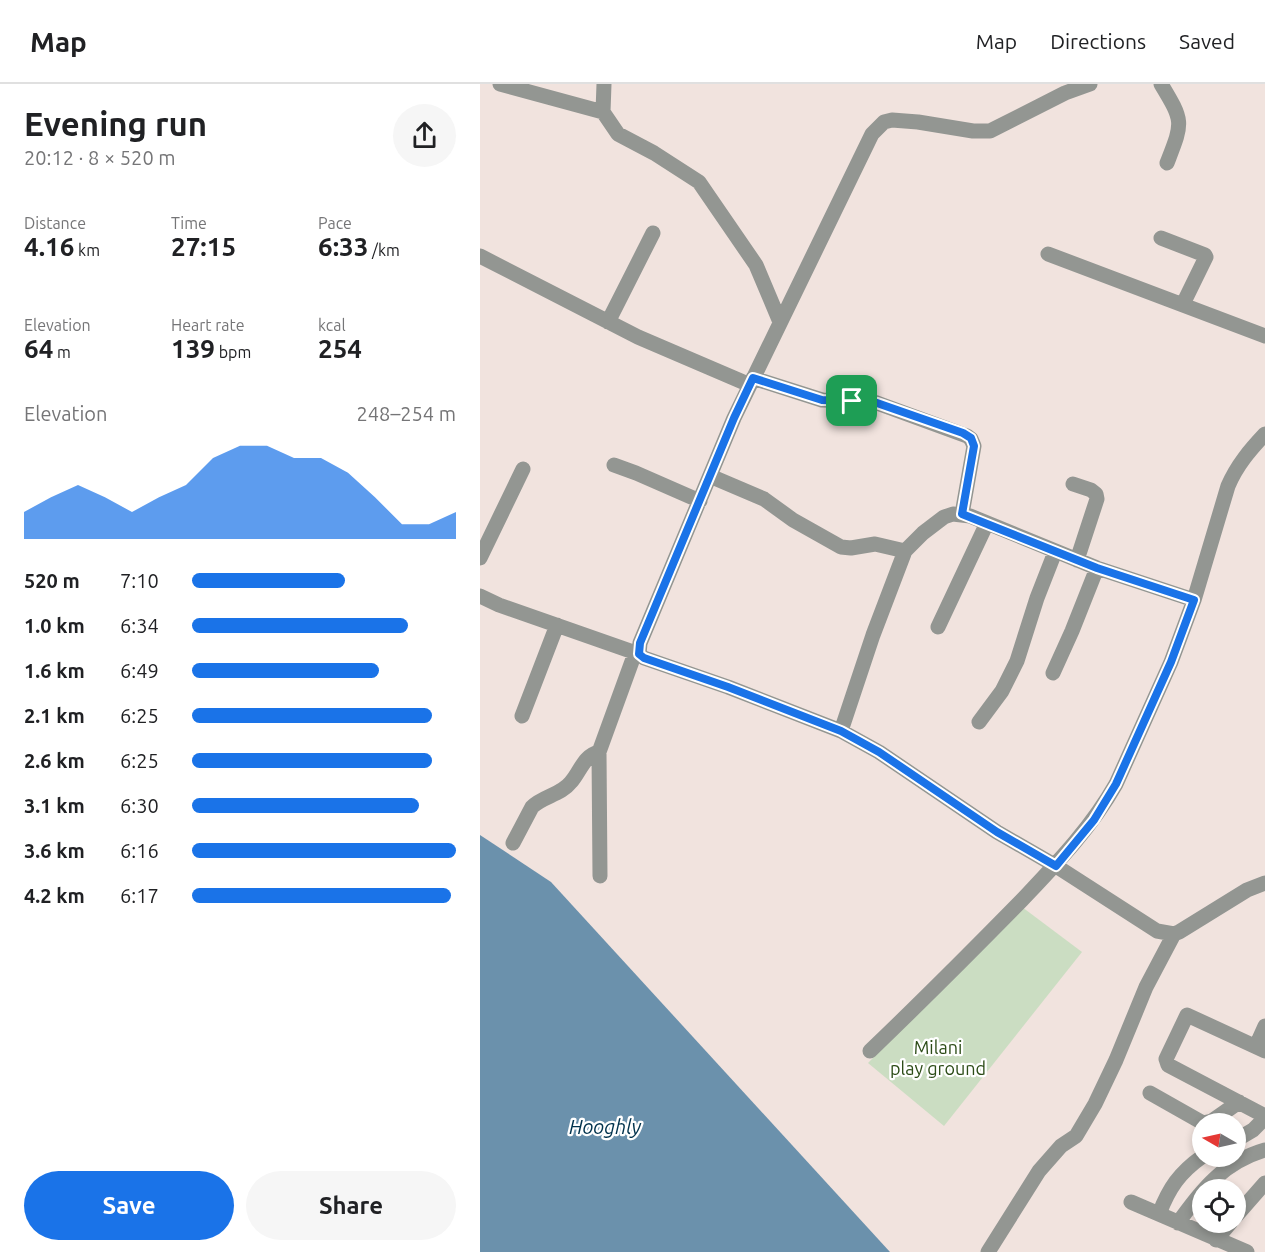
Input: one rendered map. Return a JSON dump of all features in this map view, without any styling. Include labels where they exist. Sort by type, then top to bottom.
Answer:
[{"type":"street","points":[[500,84],[603,112]]},
{"type":"street","points":[[604,84],[603,112],[618,134],[654,153],[699,182],[756,265],[780,322]]},
{"type":"street","points":[[600,876],[599,752],[640,643],[710,476],[752,381],[872,134],[884,122],[892,120],[973,131],[990,131],[1065,93],[1090,84]]},
{"type":"street","points":[[1161,84],[1178,111],[1180,120],[1180,130],[1167,163]]},
{"type":"street","points":[[608,322],[653,233]]},
{"type":"street","points":[[1161,238],[1206,257],[1184,304]]},
{"type":"street","points":[[1048,254],[1265,336]]},
{"type":"street","points":[[480,256],[638,337],[752,381],[822,400],[877,403],[971,438],[974,446],[962,514]]},
{"type":"street","points":[[870,1051],[948,976],[1056,866],[1094,820],[1116,784],[1171,662],[1194,600],[1231,478],[1249,450],[1265,434]]},
{"type":"street","points":[[614,465],[700,501]]},
{"type":"street","points":[[480,558],[523,469]]},
{"type":"street","points":[[710,476],[764,499],[793,520],[841,547],[851,548],[875,544],[905,551]]},
{"type":"street","points":[[1073,484],[1091,490],[1097,498],[1077,560]]},
{"type":"street","points":[[841,731],[873,635],[905,551],[938,520],[953,514],[962,514],[1097,568],[1194,600]]},
{"type":"street","points":[[938,627],[987,523]]},
{"type":"street","points":[[979,722],[1012,673],[1055,552]]},
{"type":"street","points":[[1053,673],[1097,568]]},
{"type":"street","points":[[480,596],[493,603],[637,653],[644,658],[728,687],[841,731],[879,752],[997,832],[1056,866],[1152,929],[1173,934]]},
{"type":"street","points":[[522,716],[557,625]]},
{"type":"street","points":[[513,843],[532,807],[564,789],[589,756],[599,752]]},
{"type":"street","points":[[988,1252],[1039,1171],[1060,1146],[1076,1136],[1090,1112],[1116,1060],[1146,987],[1173,934],[1247,890],[1265,884]]},
{"type":"street","points":[[1246,1134],[1265,1117],[1168,1065],[1166,1059],[1187,1015],[1260,1048],[1265,1026]]},
{"type":"street","points":[[1150,1093],[1203,1122],[1212,1121],[1239,1102]]},
{"type":"street","points":[[1178,1222],[1212,1179],[1256,1152],[1265,1150]]},
{"type":"street","points":[[1159,1214],[1171,1186],[1192,1166]]},
{"type":"street","points":[[1246,1204],[1265,1182]]},
{"type":"street","points":[[1131,1202],[1247,1252]]},
{"type":"street","points":[[1216,1239],[1221,1233]]},
{"type":"green space","name":"Milani play ground","points":[[1022,907],[1082,952],[944,1126],[868,1063]]},
{"type":"water","name":"Hooghly","points":[[480,835],[551,882],[890,1252],[480,1252]]},
{"type":"route","points":[[753,378],[806,397],[852,401],[877,403],[963,433],[971,438],[974,446],[962,514],[1097,568],[1194,600],[1171,662],[1116,784],[1094,820],[1056,866],[997,832],[879,752],[841,731],[728,687],[644,658],[639,654],[640,643],[753,378]]}]
